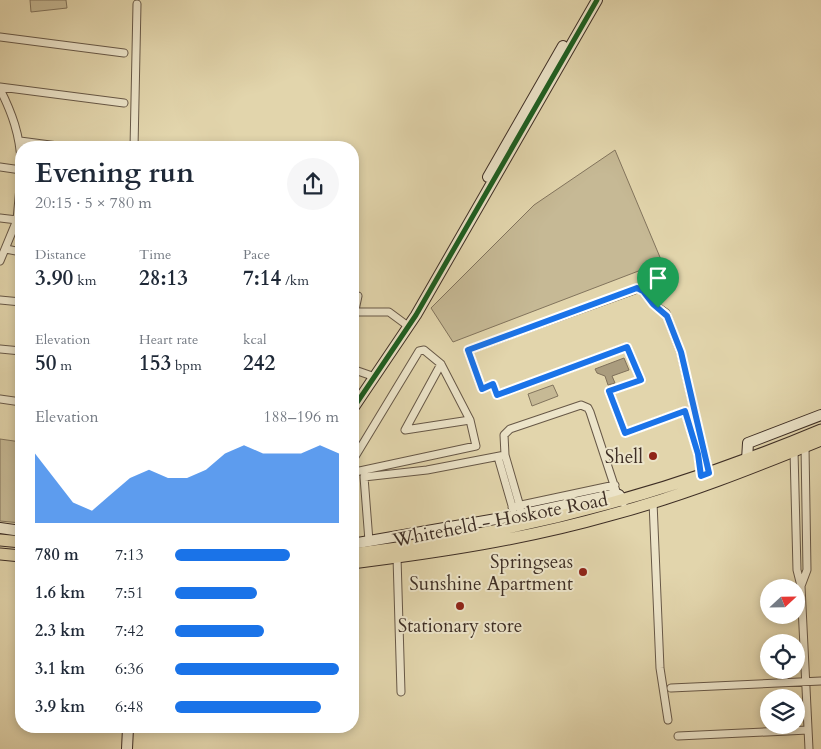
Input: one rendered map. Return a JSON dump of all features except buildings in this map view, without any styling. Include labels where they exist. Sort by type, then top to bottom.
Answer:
[{"type":"main road","name":"Whitefield - Hoskote Road","points":[[359,553],[468,537],[518,516],[705,474],[747,460],[821,430]]},
{"type":"main road","name":"Whitefield - Hoskote Road","points":[[359,562],[455,549],[556,529],[653,502],[821,440]]},
{"type":"main road","points":[[0,540],[15,541]]},
{"type":"main road","points":[[0,554],[15,555]]},
{"type":"street","points":[[407,324],[589,0]]},
{"type":"street","points":[[359,398],[407,324],[597,0]]},
{"type":"street","points":[[134,141],[137,4]]},
{"type":"street","points":[[0,37],[124,53]]},
{"type":"street","points":[[0,88],[124,103]]},
{"type":"street","points":[[0,88],[11,111],[20,141]]},
{"type":"street","points":[[0,168],[15,169]]},
{"type":"street","points":[[0,218],[15,220]]},
{"type":"street","points":[[0,260],[15,225]]},
{"type":"street","points":[[6,249],[15,251]]},
{"type":"street","points":[[640,288],[653,304],[666,313],[681,352],[705,474],[685,411],[625,433],[609,391],[641,380],[627,347],[497,395],[493,384],[482,389],[468,350],[640,288]]},
{"type":"street","points":[[0,300],[15,301]]},
{"type":"street","points":[[359,312],[389,312],[407,324]]},
{"type":"street","points":[[0,349],[15,350]]},
{"type":"street","points":[[359,450],[419,351],[424,350],[442,364],[470,420],[476,446],[359,472]]},
{"type":"street","points":[[442,364],[405,430],[470,420]]},
{"type":"street","points":[[359,371],[373,375]]},
{"type":"street","points":[[359,391],[373,375]]},
{"type":"street","points":[[0,399],[15,401]]},
{"type":"street","points":[[359,543],[518,516],[618,493],[590,412],[585,406],[510,429],[503,439],[502,456],[518,516]]},
{"type":"street","points":[[747,460],[748,443],[821,415]]},
{"type":"street","points":[[799,449],[807,570],[804,579]]},
{"type":"street","points":[[799,449],[798,570],[800,579]]},
{"type":"street","points":[[369,541],[364,477],[427,470],[502,456]]},
{"type":"street","points":[[653,502],[660,668],[668,720]]},
{"type":"street","points":[[0,528],[15,530]]},
{"type":"street","points":[[397,557],[401,692]]},
{"type":"street","points":[[803,624],[809,749]]},
{"type":"street","points":[[671,688],[821,681]]},
{"type":"street","points":[[678,736],[808,730]]},
{"type":"street","points":[[127,749],[128,733]]},
{"type":"shaded area","points":[[30,0],[66,0],[67,8],[31,12]]},
{"type":"shaded area","points":[[615,150],[662,262],[453,342],[431,308],[534,205]]},
{"type":"shaded area","points":[[624,358],[629,370],[612,376],[615,383],[608,385],[605,376],[597,373],[595,369]]},
{"type":"shaded area","points":[[553,385],[558,396],[532,406],[528,394]]},
{"type":"shaded area","points":[[0,439],[15,441],[15,522],[0,521]]},
{"type":"cycle path","points":[[359,400],[416,315],[597,0]]},
{"type":"cycle path","points":[[701,476],[698,454],[685,411],[625,433],[609,391],[641,380],[627,347],[497,395],[493,384],[482,389],[468,350],[640,288],[653,304],[666,313],[681,353],[709,473]]},
{"type":"place","name":"Shell","points":[[653,456]]},
{"type":"place","name":"Springseas Sunshine Apartment","points":[[583,572]]},
{"type":"place","name":"Stationary store","points":[[460,606]]},
{"type":"route","points":[[637,288],[640,288],[658,308],[666,313],[681,352],[709,473],[701,476],[698,454],[685,411],[630,433],[625,433],[609,391],[641,380],[627,347],[561,373],[497,395],[493,384],[482,389],[468,350],[637,288]]}]
